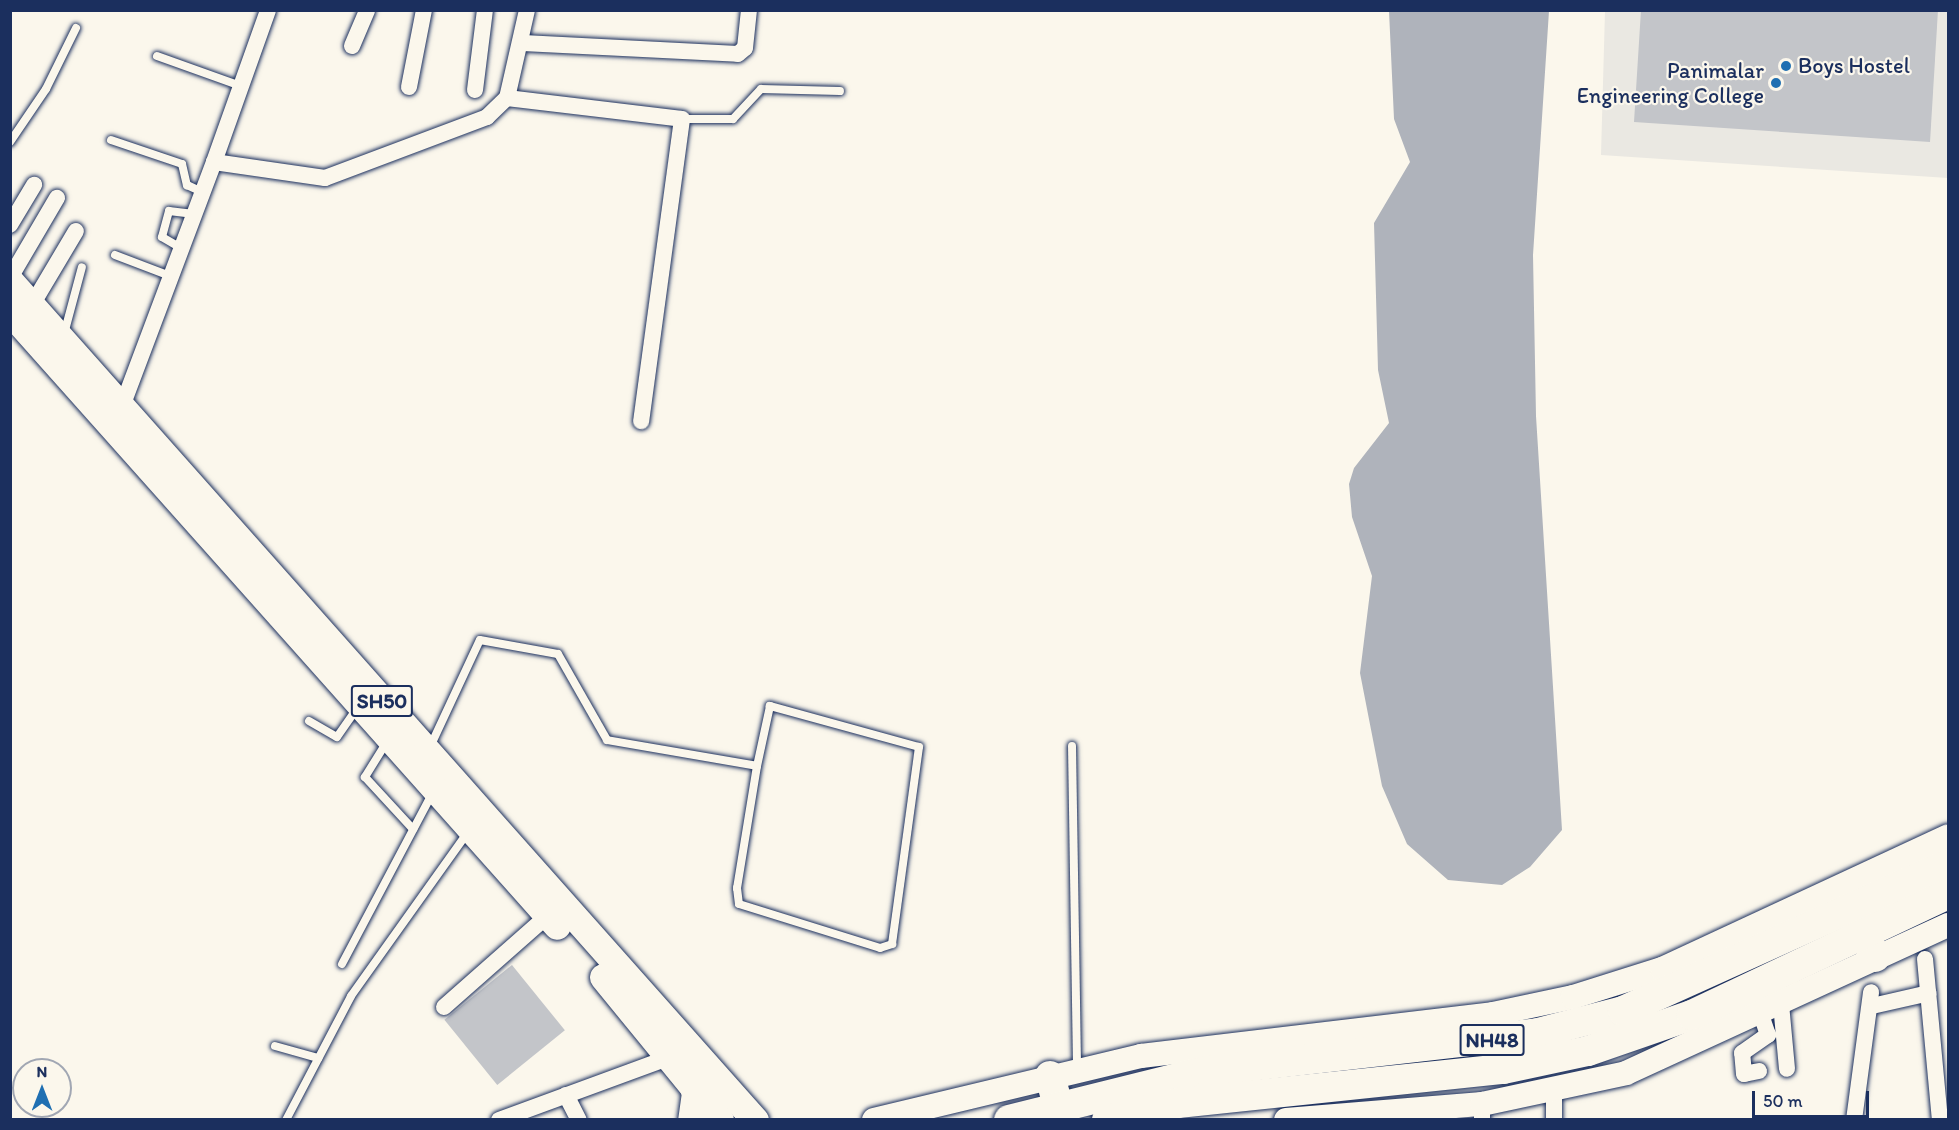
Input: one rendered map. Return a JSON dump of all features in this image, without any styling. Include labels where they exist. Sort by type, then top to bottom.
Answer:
[{"type":"highway","name":"NH48","points":[[1009,1119],[1058,1105],[1206,1071],[1503,1025],[1623,1011],[1948,864]]},
{"type":"highway","name":"NH48","points":[[1107,1119],[1178,1103],[1544,1062],[1692,1015],[1869,944],[1948,894]]},
{"type":"highway","points":[[1058,1105],[1064,1073]]},
{"type":"main road","name":"SH50","points":[[10,280],[21,309],[118,418],[428,752],[720,1119]]},
{"type":"main road","name":"SH50","points":[[21,309],[63,340],[118,418],[359,705],[470,829],[554,910],[755,1119]]},
{"type":"street","points":[[118,418],[268,10]]},
{"type":"street","points":[[352,46],[367,10]]},
{"type":"street","points":[[409,87],[424,10]]},
{"type":"street","points":[[475,90],[485,10]]},
{"type":"street","points":[[214,162],[308,178],[344,175],[487,117],[507,98],[523,43],[527,10]]},
{"type":"street","points":[[523,43],[738,54],[745,48],[749,10]]},
{"type":"street","points":[[507,98],[682,119],[642,421]]},
{"type":"street","points":[[10,225],[34,185]]},
{"type":"street","points":[[10,280],[57,198]]},
{"type":"street","points":[[21,309],[76,231]]},
{"type":"street","points":[[874,1119],[1064,1073],[1282,1035],[1503,1025],[1662,969],[1948,836]]},
{"type":"street","points":[[444,1007],[554,910]]},
{"type":"street","points":[[1286,1119],[1482,1112],[1626,1073],[1771,1009],[1869,944],[1948,925]]},
{"type":"street","points":[[1925,959],[1940,1119]]},
{"type":"street","points":[[1854,1119],[1871,999],[1929,993]]},
{"type":"street","points":[[1771,1009],[1787,1069]]},
{"type":"street","points":[[1759,1071],[1744,1074],[1742,1053],[1768,1035],[1771,1009]]},
{"type":"street","points":[[499,1119],[670,1057]]},
{"type":"street","points":[[688,1079],[694,1093],[690,1119]]},
{"type":"street","points":[[1554,1092],[1554,1119]]},
{"type":"street","points":[[566,1095],[579,1119]]},
{"type":"lane","points":[[10,142],[46,89],[76,28]]},
{"type":"lane","points":[[157,56],[241,86]]},
{"type":"lane","points":[[682,119],[733,119],[761,89],[840,91]]},
{"type":"lane","points":[[111,140],[182,165],[187,185],[202,192]]},
{"type":"lane","points":[[181,248],[162,237],[169,211],[194,214]]},
{"type":"lane","points":[[115,255],[170,276]]},
{"type":"lane","points":[[63,340],[82,267]]},
{"type":"lane","points":[[428,752],[476,644],[485,639],[558,654],[607,740],[757,766]]},
{"type":"lane","points":[[309,721],[337,737],[359,705]]},
{"type":"lane","points":[[770,706],[919,747],[892,944],[880,948],[739,904],[737,888],[757,766],[770,706]]},
{"type":"lane","points":[[389,739],[364,777],[413,829]]},
{"type":"lane","points":[[1064,1073],[1072,746]]},
{"type":"lane","points":[[342,964],[434,789]]},
{"type":"lane","points":[[286,1119],[351,996],[470,829]]},
{"type":"lane","points":[[276,1046],[318,1058]]},
{"type":"shaded area","points":[[1389,11],[1549,11],[1533,255],[1536,416],[1562,830],[1530,867],[1502,885],[1448,880],[1407,844],[1382,786],[1360,673],[1372,576],[1352,517],[1349,484],[1354,468],[1389,423],[1378,370],[1374,223],[1410,162],[1394,119]]},
{"type":"shaded area","name":"Panimalar Engineering College","points":[[1605,11],[1948,11],[1948,178],[1601,155]]},
{"type":"building","name":"Panimalar Engineering College","points":[[1641,10],[1938,10],[1930,142],[1634,122]]},
{"type":"building","points":[[512,965],[565,1030],[497,1085],[444,1020]]},
{"type":"place","name":"Boys Hostel","points":[[1786,66]]},
{"type":"place","name":"Panimalar Engineering College","points":[[1776,83]]}]
